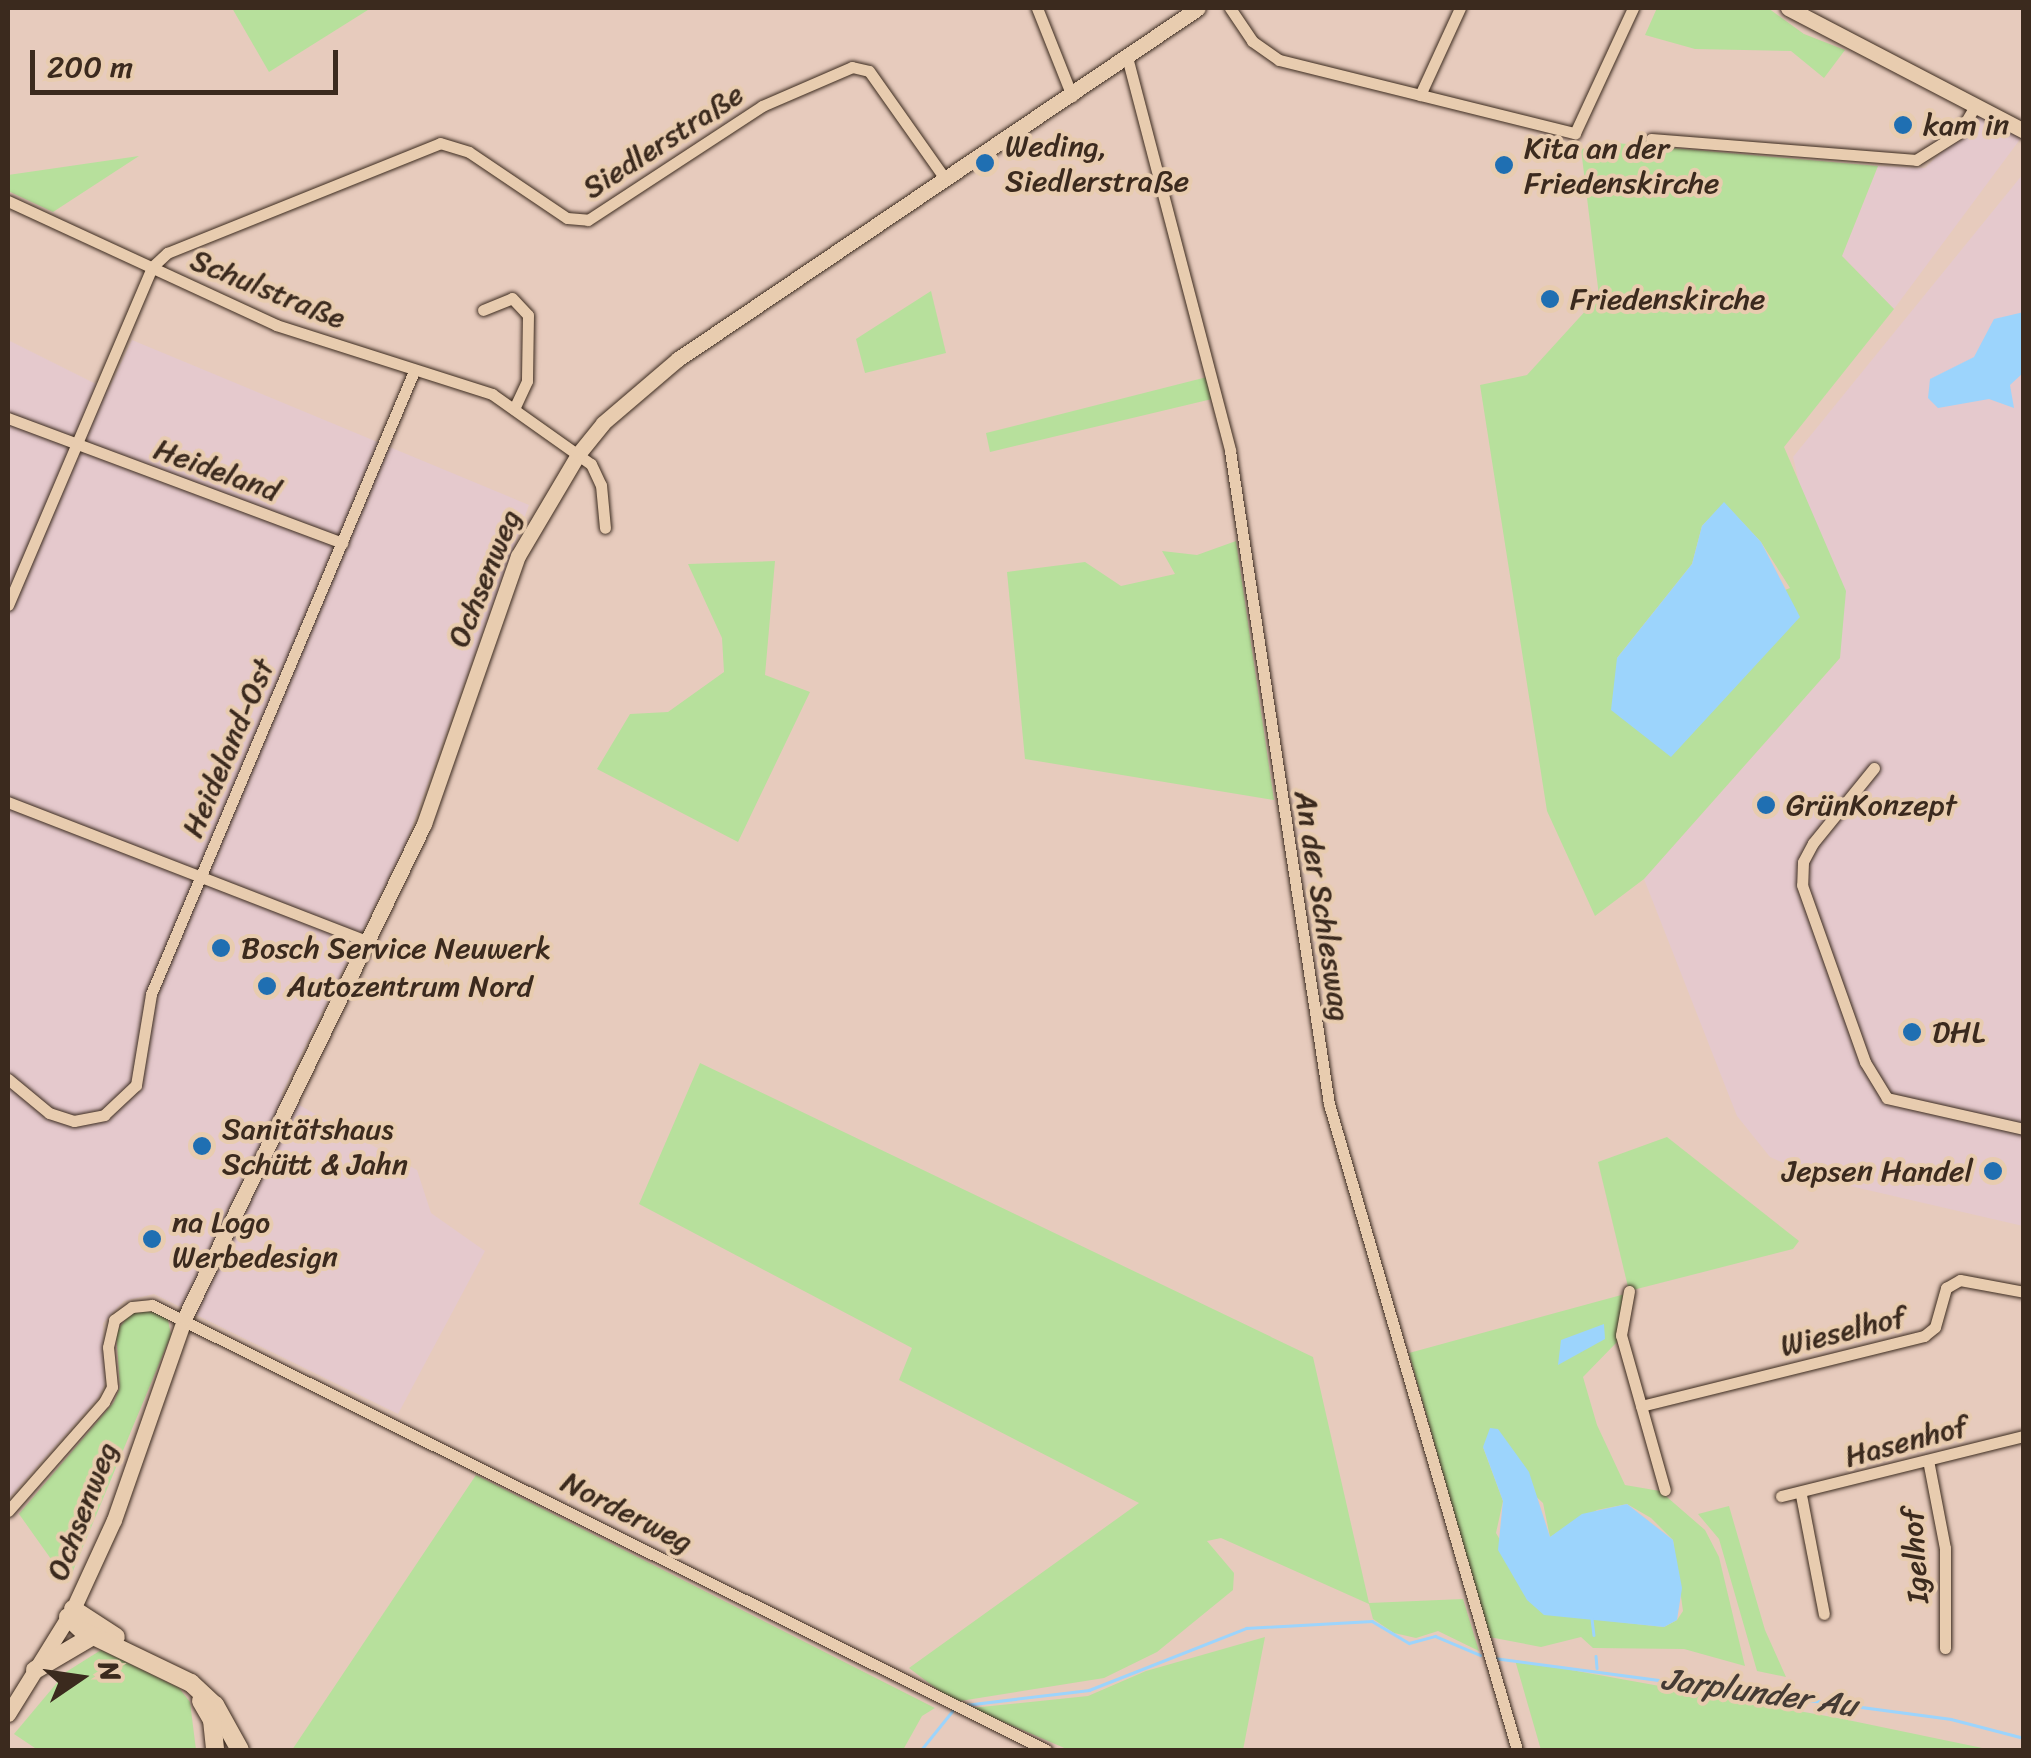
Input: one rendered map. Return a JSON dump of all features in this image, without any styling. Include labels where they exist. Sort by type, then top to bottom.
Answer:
[{"type":"highway","points":[[70,1613],[93,1636],[141,1654]]},
{"type":"highway","points":[[70,1613],[191,1683],[216,1704],[240,1750]]},
{"type":"highway","points":[[35,1670],[93,1636]]},
{"type":"highway","points":[[191,1683],[212,1720],[215,1750]]},
{"type":"main road","name":"Ochsenweg","points":[[8,1714],[70,1613],[114,1520],[186,1317],[424,824],[518,556],[580,453],[603,423],[678,359],[1198,8]]},
{"type":"main road","points":[[1788,8],[2024,131]]},
{"type":"street","points":[[1037,8],[1072,96]]},
{"type":"street","points":[[1230,8],[1252,41],[1279,60],[1576,133],[1633,8]]},
{"type":"street","points":[[1420,95],[1460,8]]},
{"type":"street","name":"An der Schleswag","points":[[1127,58],[1230,451],[1329,1104],[1517,1750]]},
{"type":"street","name":"Siedlerstraße","points":[[152,266],[251,217],[440,143],[470,152],[567,218],[588,220],[762,106],[852,67],[869,71],[946,180]]},
{"type":"street","points":[[1651,139],[1916,160],[1959,133],[1976,106]]},
{"type":"street","name":"Schulstraße","points":[[8,201],[276,324],[414,371],[476,386],[580,453]]},
{"type":"street","points":[[8,605],[152,266]]},
{"type":"street","points":[[483,310],[512,298],[528,315],[527,381],[514,408]]},
{"type":"street","points":[[342,543],[414,371]]},
{"type":"street","name":"Heideland","points":[[8,418],[342,543]]},
{"type":"street","points":[[580,453],[601,485],[604,528]]},
{"type":"street","name":"Heideland-Ost","points":[[202,876],[342,543]]},
{"type":"street","points":[[1874,768],[1814,843],[1803,862],[1802,885],[1865,1062],[1887,1098],[2024,1129]]},
{"type":"street","name":"Heideland-Ost","points":[[8,802],[366,941]]},
{"type":"street","points":[[8,1079],[32,1102],[74,1120],[104,1116],[127,1098],[143,1062],[151,994],[202,876]]},
{"type":"street","name":"Wieselhof","points":[[1642,1406],[1924,1336],[1935,1327],[1946,1288],[1960,1280],[2024,1292]]},
{"type":"street","points":[[1630,1291],[1621,1335],[1665,1490]]},
{"type":"street","name":"Ochsenweg","points":[[8,1512],[104,1402],[112,1387],[108,1347],[114,1320],[141,1304],[186,1317]]},
{"type":"street","name":"Norderweg","points":[[186,1317],[1041,1750]]},
{"type":"street","name":"Hasenhof","points":[[1780,1496],[1802,1495],[2024,1436]]},
{"type":"street","name":"Igelhof","points":[[1928,1460],[1945,1548],[1944,1648]]},
{"type":"street","points":[[1802,1495],[1824,1614]]},
{"type":"shaded area","points":[[1980,114],[2021,138],[1894,309],[1842,256],[1878,166],[1925,168]]},
{"type":"shaded area","points":[[2023,174],[2023,1226],[1820,1179],[1770,1157],[1737,1116],[1644,879],[1840,658],[1793,457]]},
{"type":"shaded area","points":[[8,340],[108,390],[132,340],[529,505],[406,844],[281,1095],[417,1170],[431,1213],[485,1251],[398,1414],[154,1294],[124,1301],[103,1323],[105,1384],[99,1397],[8,1499]]},
{"type":"green space","points":[[232,8],[371,8],[269,72]]},
{"type":"green space","points":[[1657,8],[1768,8],[1804,34],[1845,50],[1824,78],[1791,51],[1695,49],[1645,35]]},
{"type":"green space","points":[[1616,143],[1878,166],[1842,256],[1894,309],[1784,447],[1846,591],[1840,658],[1644,879],[1595,916],[1547,811],[1480,385],[1527,375],[1599,296],[1581,149]],"holes":[[[1724,503],[1761,542],[1790,588],[1617,658],[1692,564],[1702,526]]]},
{"type":"green space","points":[[139,156],[53,212],[8,191],[8,175]]},
{"type":"green space","points":[[931,291],[946,353],[865,373],[856,339]]},
{"type":"green space","points":[[1207,377],[1212,399],[990,452],[986,433]]},
{"type":"green space","points":[[1236,541],[1274,800],[1025,759],[1007,572],[1085,562],[1121,586],[1175,574],[1162,551],[1197,555]]},
{"type":"green space","points":[[775,561],[765,675],[810,692],[738,842],[597,769],[630,714],[668,712],[724,672],[722,638],[688,564]]},
{"type":"green space","points":[[700,1063],[1313,1357],[1369,1603],[1463,1599],[1479,1651],[1438,1631],[1416,1638],[1394,1633],[1373,1619],[1369,1604],[1221,1538],[1207,1541],[1234,1573],[1233,1590],[1157,1652],[1104,1678],[954,1702],[909,1668],[1139,1503],[899,1380],[912,1348],[639,1204]]},
{"type":"green space","points":[[1667,1137],[1799,1241],[1793,1249],[1629,1291],[1598,1162]]},
{"type":"green space","points":[[1625,1294],[1617,1342],[1583,1377],[1597,1425],[1625,1485],[1660,1491],[1705,1530],[1719,1557],[1745,1666],[1684,1649],[1593,1648],[1581,1637],[1541,1647],[1489,1637],[1409,1353]],"holes":[[[1483,1447],[1543,1503],[1550,1537],[1597,1510],[1627,1504],[1651,1518],[1673,1540],[1683,1611],[1677,1620],[1664,1627],[1544,1614],[1496,1533],[1503,1501]]]},
{"type":"green space","points":[[145,1308],[167,1315],[171,1335],[68,1583],[19,1514],[114,1402],[120,1387],[116,1332],[130,1314]]},
{"type":"green space","points":[[476,1475],[935,1708],[922,1716],[903,1750],[292,1750]]},
{"type":"green space","points":[[1729,1506],[1765,1630],[1786,1677],[1757,1671],[1719,1539],[1698,1514]]},
{"type":"green space","points":[[1265,1637],[1243,1750],[1069,1750],[971,1708],[1088,1696],[1146,1671]]},
{"type":"green space","points":[[101,1650],[179,1688],[190,1702],[196,1750],[38,1750],[14,1734],[66,1672]]},
{"type":"green space","points":[[1515,1660],[1843,1719],[1992,1750],[1541,1750]]},
{"type":"water","points":[[2024,312],[2023,373],[2010,385],[2014,408],[1989,399],[1938,408],[1928,398],[1930,379],[1974,357],[1994,319]]},
{"type":"water","points":[[1724,502],[1761,542],[1800,617],[1671,757],[1611,710],[1617,658],[1692,564],[1702,526]]},
{"type":"water","points":[[1604,1324],[1605,1339],[1558,1365],[1561,1340]]},
{"type":"water","points":[[1490,1428],[1498,1429],[1529,1472],[1550,1537],[1582,1514],[1627,1504],[1673,1540],[1682,1588],[1677,1620],[1664,1627],[1544,1615],[1527,1600],[1498,1550],[1503,1501],[1483,1447]]},
{"type":"waterway","points":[[1592,1619],[1594,1635]]},
{"type":"waterway","name":"Jarplunder Au","points":[[965,1705],[1089,1690],[1246,1628],[1372,1621],[1409,1643],[1435,1636],[1480,1655]]},
{"type":"waterway","points":[[1596,1656],[1597,1668]]},
{"type":"waterway","name":"Jarplunder Au","points":[[1494,1658],[1951,1719],[2024,1738]]},
{"type":"waterway","name":"Jarplunder Au","points":[[921,1750],[953,1710]]},
{"type":"place","name":"kam in","points":[[1903,125]]},
{"type":"place","name":"Weding, Siedlerstraße","points":[[985,163]]},
{"type":"place","name":"Kita an der Friedenskirche","points":[[1504,165]]},
{"type":"place","name":"Friedenskirche","points":[[1550,299]]},
{"type":"place","name":"GrünKonzept","points":[[1766,805]]},
{"type":"place","name":"Bosch Service Neuwerk","points":[[221,948]]},
{"type":"place","name":"Autozentrum Nord","points":[[267,986]]},
{"type":"place","name":"DHL","points":[[1912,1032]]},
{"type":"place","name":"Sanitätshaus Schütt & Jahn","points":[[202,1146]]},
{"type":"place","name":"Jepsen Handel","points":[[1993,1171]]},
{"type":"place","name":"na Logo Werbedesign","points":[[152,1239]]}]
